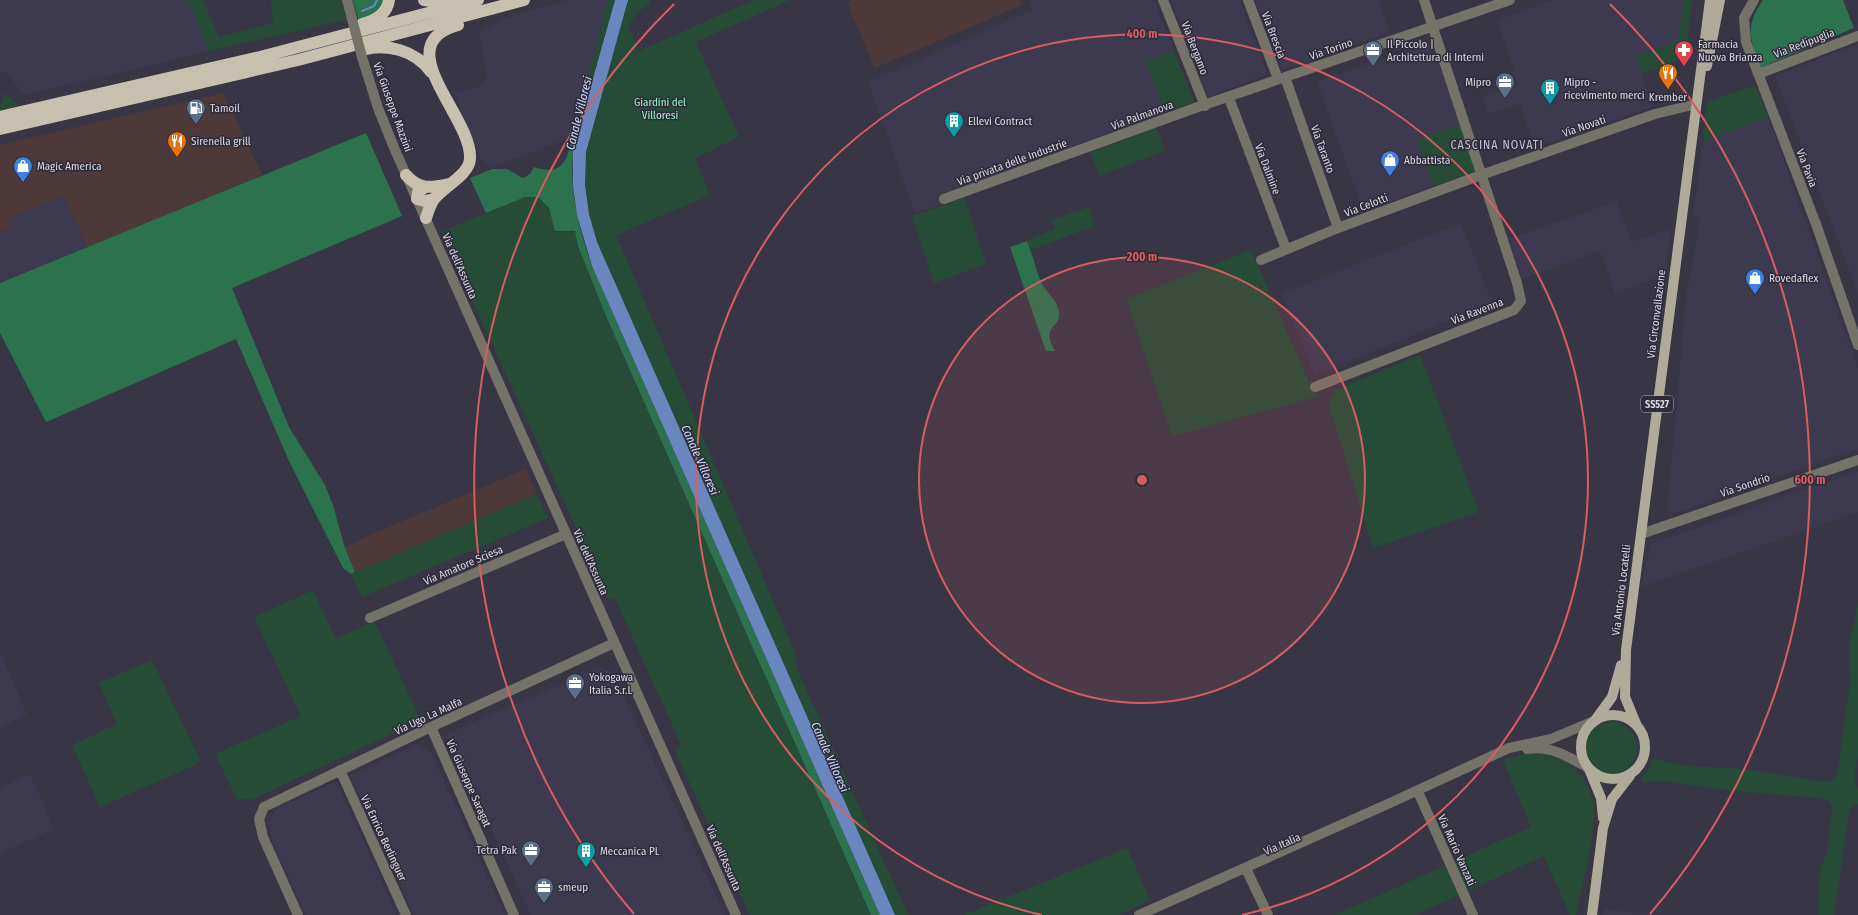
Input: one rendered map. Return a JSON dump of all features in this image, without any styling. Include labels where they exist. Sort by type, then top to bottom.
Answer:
[{"type":"highway","points":[[325,41],[329,33],[375,19],[385,10],[389,0]]},
{"type":"highway","points":[[424,0],[439,2],[454,0]]},
{"type":"highway","points":[[0,117],[325,41],[478,0]]},
{"type":"highway","points":[[0,129],[298,60],[524,0]]},
{"type":"highway","points":[[426,218],[434,199],[449,184],[466,171],[469,165],[469,152],[429,60],[430,44],[433,38],[443,30],[479,19],[499,7]]},
{"type":"highway","points":[[298,60],[334,56],[368,48],[387,48],[406,52],[414,56],[427,66],[436,78]]},
{"type":"highway","points":[[406,174],[416,185],[425,187],[449,184]]},
{"type":"highway","points":[[425,187],[418,192],[417,199],[424,201],[434,199]]},
{"type":"main road","name":"Via Circonvallazione","points":[[1641,534],[1710,0]]},
{"type":"main road","name":"Via Circonvallazione","points":[[1697,102],[1708,64],[1720,0]]},
{"type":"main road","name":"Via Antonio Locatelli","points":[[1637,726],[1626,697],[1626,650],[1641,534]]},
{"type":"main road","name":"Via Antonio Locatelli","points":[[1596,720],[1612,697],[1626,650]]},
{"type":"main road","points":[[1592,915],[1603,828],[1612,799],[1631,774],[1640,765],[1645,752],[1644,737],[1637,726],[1629,719],[1619,716],[1606,716],[1596,720],[1587,728],[1581,741],[1582,757],[1601,798],[1603,828]]},
{"type":"main road","points":[[1588,768],[1598,776],[1608,779],[1619,779],[1631,774]]},
{"type":"street","name":"Via Giuseppe Mazzini","points":[[347,0],[362,57],[384,123],[426,218]]},
{"type":"street","name":"Via Bergamo","points":[[1163,0],[1204,106]]},
{"type":"street","name":"Via Brescia","points":[[1248,0],[1281,78]]},
{"type":"street","name":"Via Ravenna","points":[[1315,387],[1514,310],[1521,301],[1521,297],[1424,0]]},
{"type":"street","name":"Via Torino","points":[[1204,106],[1281,78],[1510,0]]},
{"type":"street","name":"Via Pavia","points":[[1754,0],[1744,18],[1746,42],[1816,224],[1858,345]]},
{"type":"street","name":"Via Redipuglia","points":[[1758,74],[1858,36]]},
{"type":"street","name":"Via Taranto","points":[[1281,78],[1338,228]]},
{"type":"street","name":"Via Dalmine","points":[[1228,98],[1286,249]]},
{"type":"street","name":"Via Novati","points":[[1481,175],[1655,114],[1688,106],[1697,102]]},
{"type":"street","name":"Via Palmanova","points":[[1088,147],[1204,106]]},
{"type":"street","name":"Via privata delle Industrie","points":[[944,198],[1088,147]]},
{"type":"street","name":"Via Celotti","points":[[1261,260],[1338,228],[1481,175]]},
{"type":"street","name":"Via dell'Assunta","points":[[426,218],[736,915]]},
{"type":"street","name":"Via Sondrio","points":[[1641,534],[1858,460]]},
{"type":"street","name":"Via Amatore Sciesa","points":[[370,618],[566,534]]},
{"type":"street","name":"Via Ugo La Malfa","points":[[298,915],[263,837],[259,819],[264,807],[431,727],[614,643]]},
{"type":"street","name":"Via Italia","points":[[1139,915],[1273,856],[1516,745],[1551,739],[1596,720]]},
{"type":"street","name":"Via Giuseppe Saragat","points":[[431,727],[514,915]]},
{"type":"street","name":"Via Italia","points":[[1154,915],[1419,794],[1512,754],[1531,749],[1545,748],[1559,752],[1588,768]]},
{"type":"street","name":"Via Enrico Berlinguer","points":[[340,770],[406,915]]},
{"type":"street","name":"Via Italia","points":[[1390,803],[1414,794],[1419,794],[1426,788],[1450,774]]},
{"type":"street","name":"Via Mario Vanzati","points":[[1419,794],[1473,915]]},
{"type":"street","points":[[1248,873],[1255,866],[1273,856]]},
{"type":"street","points":[[1219,880],[1243,872],[1248,873]]},
{"type":"street","points":[[1248,873],[1268,915]]},
{"type":"shaded area","points":[[0,0],[188,0],[209,51],[26,95],[22,93],[6,71],[0,73]]},
{"type":"shaded area","points":[[567,0],[608,0],[572,137],[493,167],[480,158],[454,93],[479,87],[487,77],[479,32],[493,26],[502,19]]},
{"type":"shaded area","points":[[852,0],[1020,0],[1022,5],[875,68],[847,3]]},
{"type":"shaded area","points":[[1029,0],[1154,0],[1174,51],[1146,62],[1166,113],[943,195],[946,203],[915,213],[868,82],[1033,10]]},
{"type":"shaded area","points":[[1171,0],[1239,0],[1267,74],[1209,97]]},
{"type":"shaded area","points":[[1255,0],[1379,0],[1389,32],[1282,70]]},
{"type":"shaded area","points":[[1553,0],[1684,0],[1678,41],[1636,56],[1652,107],[1535,147],[1520,104],[1489,114],[1483,96],[1518,84],[1497,20]]},
{"type":"shaded area","points":[[1433,41],[1460,124],[1417,140],[1433,186],[1364,212],[1317,82]]},
{"type":"shaded area","points":[[1858,44],[1858,293],[1775,76]]},
{"type":"shaded area","points":[[223,93],[262,175],[87,248],[63,196],[9,218],[13,227],[0,232],[0,145]]},
{"type":"shaded area","points":[[1768,117],[1858,369],[1858,448],[1667,516],[1686,299],[1700,217],[1693,216],[1703,141]]},
{"type":"shaded area","points":[[63,196],[87,248],[0,283],[0,232],[13,227],[9,218]]},
{"type":"shaded area","points":[[1617,201],[1631,242],[1671,229],[1666,274],[1615,293],[1600,251],[1522,279],[1508,239]]},
{"type":"shaded area","points":[[1461,223],[1492,303],[1315,375],[1281,294]]},
{"type":"shaded area","points":[[526,469],[537,494],[355,572],[345,548],[370,535]]},
{"type":"shaded area","points":[[1858,471],[1858,512],[1641,587],[1651,544]]},
{"type":"shaded area","points":[[0,652],[27,715],[0,727]]},
{"type":"shaded area","points":[[597,668],[612,671],[725,915],[531,915],[447,734]]},
{"type":"shaded area","points":[[416,745],[431,752],[505,915],[414,915],[350,775]]},
{"type":"shaded area","points":[[30,774],[54,829],[0,853],[0,788]]},
{"type":"shaded area","points":[[334,783],[339,787],[397,915],[306,915],[272,841],[269,823],[274,811],[278,807]]},
{"type":"shaded area","points":[[1604,909],[1654,915],[1603,915]]},
{"type":"green space","points":[[188,0],[203,0],[219,37],[273,23],[271,0],[341,0],[346,20],[209,51]]},
{"type":"green space","points":[[353,0],[385,0],[382,9],[359,22]]},
{"type":"green space","points":[[608,0],[615,0],[576,138],[572,137]]},
{"type":"green space","name":"Giardini del Villoresi","points":[[628,0],[650,0],[649,4],[637,13],[628,26],[639,51],[754,0],[790,0],[696,42],[739,137],[695,158],[710,195],[616,235],[794,650],[798,671],[908,915],[895,915],[597,242],[589,214],[585,185],[586,152]]},
{"type":"green space","points":[[1684,0],[1692,0],[1686,52],[1678,60],[1672,63],[1642,73],[1636,56],[1678,41]]},
{"type":"green space","points":[[1763,0],[1843,0],[1854,28],[1762,67],[1759,65],[1753,47],[1751,24],[1757,9]]},
{"type":"green space","points":[[1174,51],[1194,102],[1166,113],[1146,62]]},
{"type":"green space","points":[[1755,85],[1768,117],[1703,141],[1707,102]]},
{"type":"green space","points":[[5,93],[20,106],[0,110],[0,105]]},
{"type":"green space","points":[[1460,124],[1476,171],[1433,186],[1417,140]]},
{"type":"green space","points":[[1156,128],[1165,151],[1099,176],[1090,152]]},
{"type":"green space","points":[[366,133],[402,216],[232,288],[289,427],[325,485],[333,505],[345,548],[355,572],[351,574],[343,568],[289,461],[236,339],[46,422],[0,333],[0,283]]},
{"type":"green space","points":[[572,137],[576,138],[572,171],[575,203],[582,235],[592,266],[880,915],[871,915],[606,316],[578,246],[575,231],[555,231],[549,208],[538,197],[525,197],[486,213],[470,178],[492,169],[507,169],[523,178],[530,174],[534,167],[551,170],[557,168],[562,165],[568,154]]},
{"type":"green space","points":[[525,197],[538,197],[549,208],[555,231],[575,232],[578,246],[606,316],[871,915],[750,915],[674,749],[681,745],[615,598],[609,600],[441,232]]},
{"type":"green space","points":[[964,198],[986,264],[934,283],[912,216]]},
{"type":"green space","points":[[1089,207],[1094,226],[1031,250],[1027,241],[1055,229],[1051,220]]},
{"type":"green space","points":[[1027,241],[1042,284],[1055,301],[1058,308],[1059,318],[1050,331],[1051,342],[1055,351],[1046,351],[1010,247]]},
{"type":"green space","points":[[1251,250],[1312,389],[1320,396],[1172,436],[1126,299]]},
{"type":"green space","points":[[1420,355],[1479,512],[1373,548],[1328,403],[1336,390]]},
{"type":"green space","points":[[537,494],[548,518],[362,597],[351,574]]},
{"type":"green space","points":[[313,590],[336,639],[374,621],[421,720],[253,799],[237,799],[215,754],[301,716],[254,617]]},
{"type":"green space","points":[[1858,604],[1858,756],[1854,781],[1858,788],[1858,804],[1852,806],[1849,811],[1834,915],[1818,915],[1820,869],[1827,854],[1832,807],[1829,801],[1821,798],[1733,791],[1663,781],[1642,781],[1640,779],[1648,770],[1653,756],[1681,765],[1744,769],[1826,782],[1834,780],[1837,773],[1850,682],[1849,644]]},
{"type":"green space","points":[[152,660],[200,760],[195,765],[100,807],[72,745],[117,724],[99,683]]},
{"type":"green space","points":[[1606,722],[1616,722],[1626,726],[1633,733],[1637,743],[1637,753],[1633,763],[1626,770],[1616,774],[1606,774],[1596,770],[1589,763],[1585,753],[1585,743],[1589,733],[1596,726]]},
{"type":"green space","points":[[1529,752],[1547,754],[1566,762],[1582,776],[1593,799],[1595,811],[1590,851],[1576,915],[1570,915],[1544,856],[1415,915],[1335,915],[1531,827],[1503,760]]},
{"type":"green space","points":[[1127,848],[1150,900],[1119,915],[964,915]]},
{"type":"water","points":[[615,0],[628,0],[586,152],[585,185],[589,214],[597,242],[895,915],[880,915],[592,266],[577,215],[573,186],[573,150]]},
{"type":"waterway","points":[[362,11],[374,6],[377,0]]},
{"type":"place","name":"Il Piccolo | Architettura di Interni","points":[[1373,67]]},
{"type":"place","name":"Farmacia Nuova Brianza","points":[[1684,67]]},
{"type":"place","name":"Krember","points":[[1668,90]]},
{"type":"place","name":"Mipro","points":[[1505,99]]},
{"type":"place","name":"Mipro - ricevimento merci","points":[[1550,105]]},
{"type":"place","name":"Tamoil","points":[[196,125]]},
{"type":"place","name":"Ellevi Contract","points":[[954,138]]},
{"type":"place","name":"Sirenella grill","points":[[177,158]]},
{"type":"place","name":"Abbattista","points":[[1390,177]]},
{"type":"place","name":"Magic America","points":[[23,183]]},
{"type":"place","name":"Rovedaflex","points":[[1755,295]]},
{"type":"place","name":"Yokogawa Italia S.r.L","points":[[575,700]]},
{"type":"place","name":"Tetra Pak","points":[[531,867]]},
{"type":"place","name":"Meccanica PL","points":[[586,868]]},
{"type":"place","name":"smeup","points":[[544,904]]},
{"type":"district","name":"CASCINA NOVATI","points":[[1497,145]]},
{"type":"water label","name":"Canale Villoresi","points":[[579,113]]},
{"type":"water label","name":"Canale Villoresi","points":[[700,460]]},
{"type":"water label","name":"Canale Villoresi","points":[[830,757]]}]
